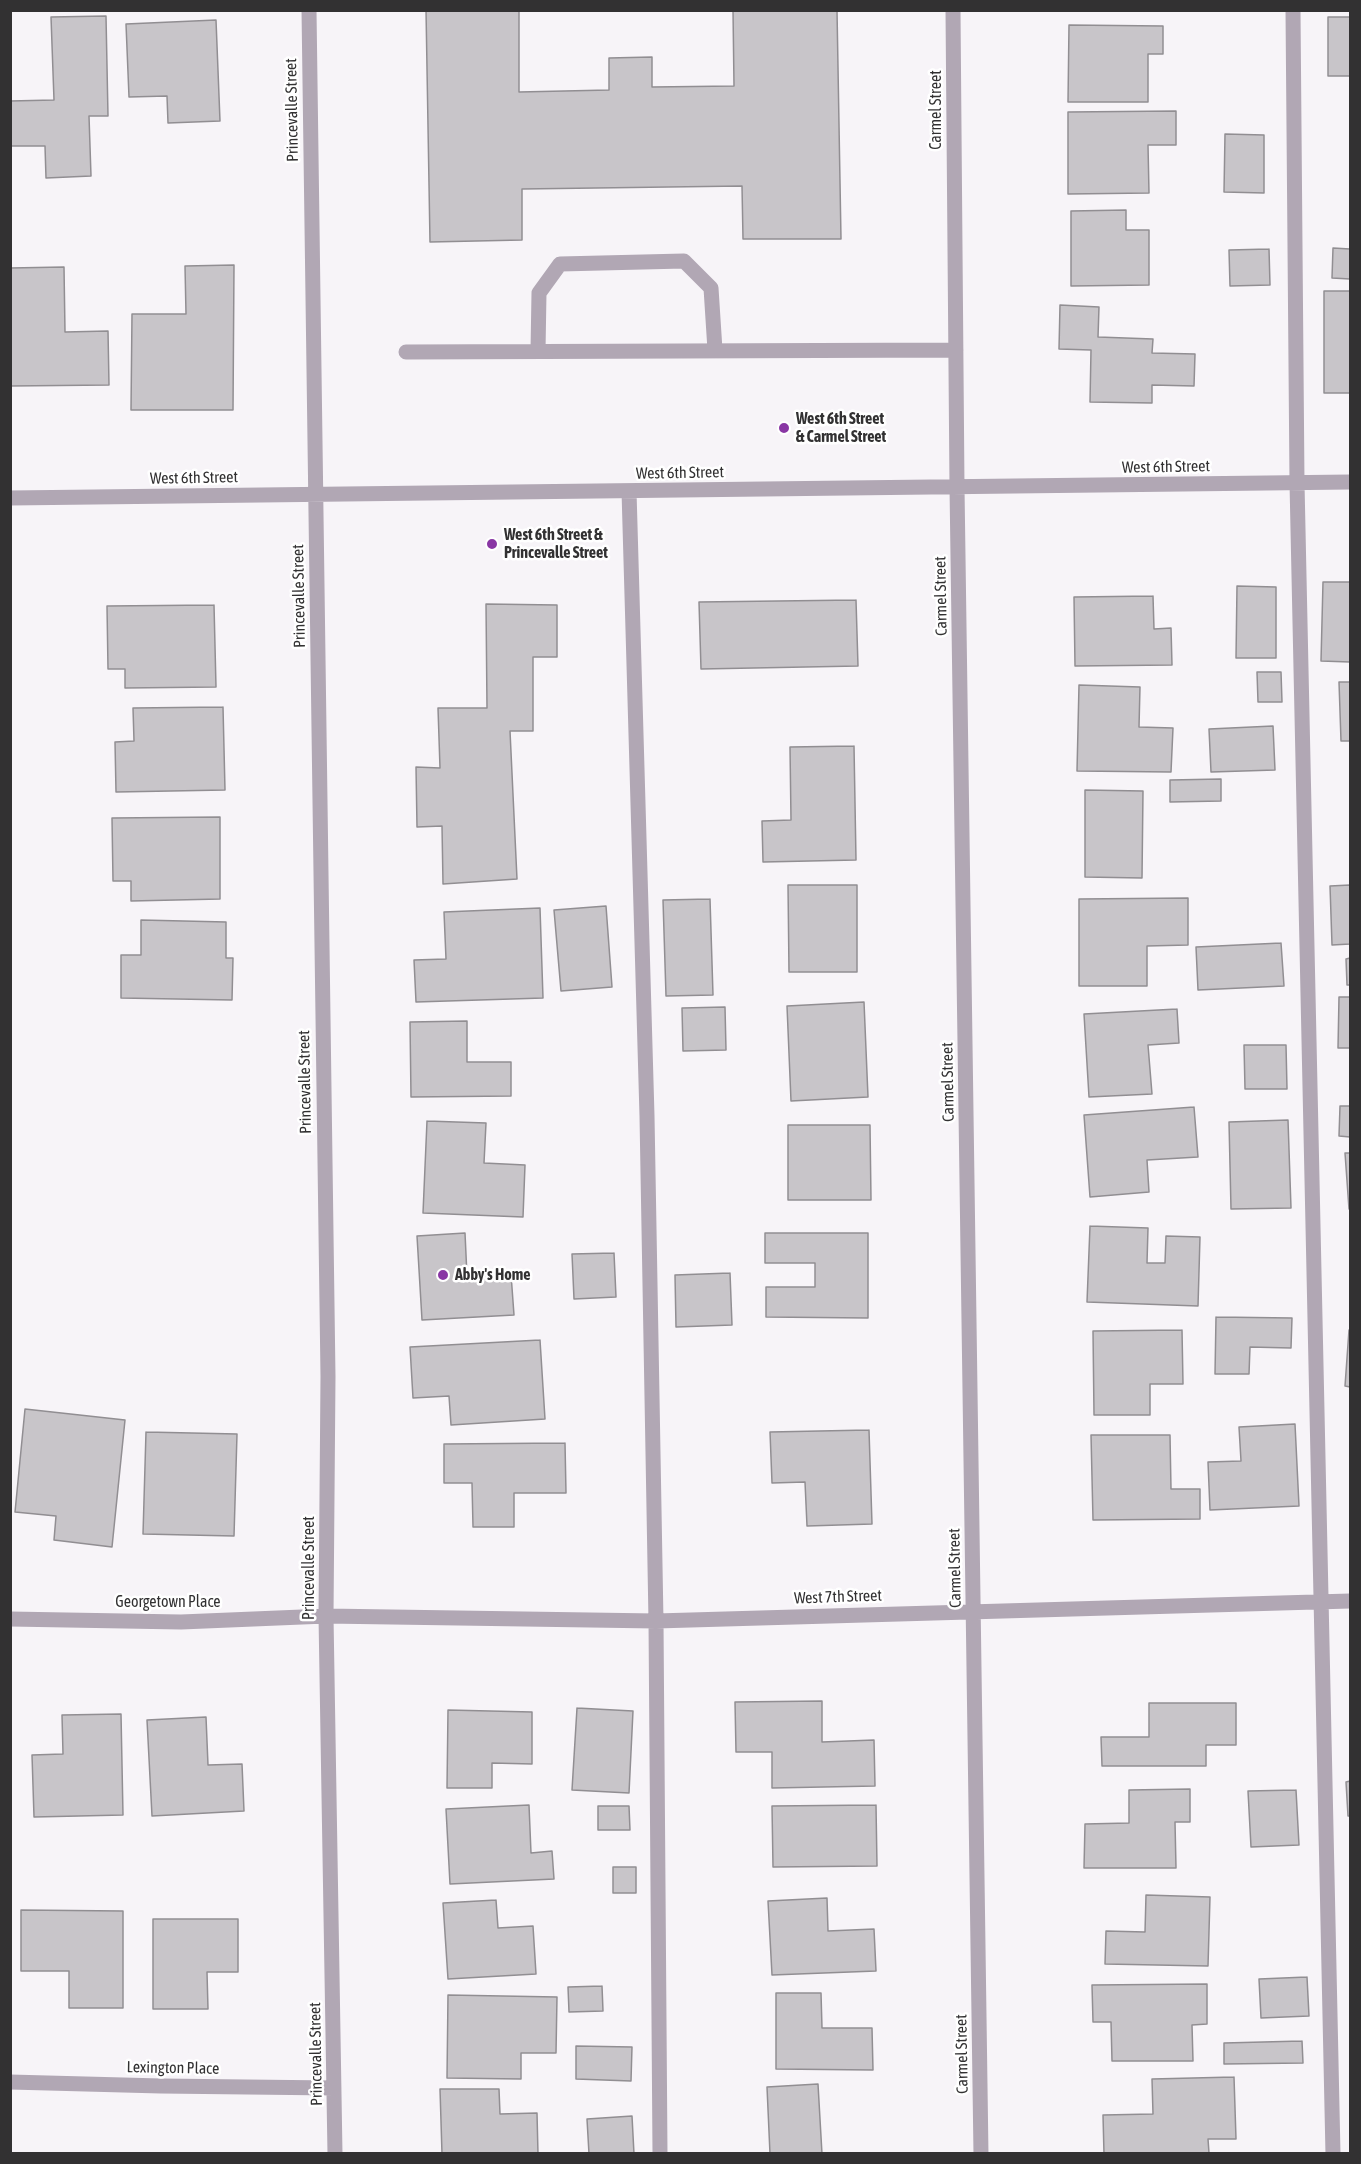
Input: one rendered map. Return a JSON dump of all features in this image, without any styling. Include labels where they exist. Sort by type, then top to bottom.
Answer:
[{"type":"street","name":"Princevalle Street","points":[[309,10],[328,1376],[326,1617],[335,2154]]},
{"type":"street","name":"Carmel Street","points":[[953,10],[957,487],[981,2154]]},
{"type":"street","points":[[1293,10],[1297,483],[1333,2154]]},
{"type":"street","points":[[538,351],[539,293],[560,264],[684,261],[711,288],[715,350]]},
{"type":"street","points":[[406,352],[956,350]]},
{"type":"street","name":"West 6th Street","points":[[10,498],[1350,482]]},
{"type":"street","points":[[629,491],[647,1127],[656,1621],[660,2154]]},
{"type":"street","name":"West 7th Street","points":[[326,1617],[656,1621],[1350,1601]]},
{"type":"street","name":"Georgetown Place","points":[[10,1619],[181,1622],[326,1617]]},
{"type":"street","name":"Lexington Place","points":[[10,2082],[334,2088]]},
{"type":"building","points":[[426,10],[519,10],[519,92],[609,90],[609,58],[652,57],[652,87],[734,86],[733,10],[837,10],[841,239],[743,239],[742,186],[522,189],[522,240],[430,242]]},
{"type":"building","points":[[106,16],[108,116],[89,116],[91,176],[46,178],[45,146],[10,146],[10,101],[54,100],[51,17]]},
{"type":"building","points":[[1328,17],[1350,17],[1350,76],[1328,76]]},
{"type":"building","points":[[216,20],[220,121],[168,123],[167,96],[129,97],[126,24]]},
{"type":"building","points":[[1069,25],[1163,26],[1163,54],[1148,54],[1148,102],[1068,102]]},
{"type":"building","points":[[1176,111],[1176,145],[1148,145],[1149,193],[1068,194],[1068,112]]},
{"type":"building","points":[[1225,134],[1264,135],[1264,193],[1224,192]]},
{"type":"building","points":[[1126,210],[1126,230],[1149,230],[1149,285],[1071,286],[1071,211]]},
{"type":"building","points":[[1333,248],[1350,249],[1350,279],[1332,278]]},
{"type":"building","points":[[1269,249],[1270,285],[1230,286],[1229,250]]},
{"type":"building","points":[[234,265],[233,410],[131,410],[132,314],[186,314],[185,266]]},
{"type":"building","points":[[64,267],[65,332],[108,331],[109,385],[10,386],[10,268]]},
{"type":"building","points":[[1324,291],[1350,291],[1350,393],[1324,393]]},
{"type":"building","points":[[1060,305],[1099,307],[1098,337],[1153,339],[1152,353],[1195,354],[1194,386],[1152,385],[1152,403],[1090,402],[1091,350],[1059,349]]},
{"type":"building","points":[[1323,582],[1350,582],[1350,662],[1321,661]]},
{"type":"building","points":[[1237,586],[1276,587],[1276,658],[1236,658]]},
{"type":"building","points":[[1153,596],[1154,629],[1171,628],[1172,665],[1075,666],[1074,597]]},
{"type":"building","points":[[856,600],[858,666],[701,669],[699,602]]},
{"type":"building","points":[[486,604],[557,605],[557,657],[533,657],[533,731],[510,731],[517,879],[443,884],[442,826],[417,827],[416,767],[440,768],[438,708],[487,708]]},
{"type":"building","points":[[214,605],[216,687],[125,688],[125,669],[108,669],[107,606]]},
{"type":"building","points":[[1257,672],[1281,672],[1282,702],[1258,702]]},
{"type":"building","points":[[1339,682],[1350,682],[1350,741],[1341,741]]},
{"type":"building","points":[[1079,685],[1140,687],[1139,727],[1173,728],[1171,772],[1077,771]]},
{"type":"building","points":[[223,707],[225,790],[116,792],[115,742],[134,741],[133,708]]},
{"type":"building","points":[[1273,726],[1275,770],[1211,772],[1209,729]]},
{"type":"building","points":[[854,746],[856,860],[763,862],[762,821],[791,820],[790,747]]},
{"type":"building","points":[[1221,779],[1221,801],[1170,802],[1170,780]]},
{"type":"building","points":[[1085,790],[1143,791],[1142,878],[1085,877]]},
{"type":"building","points":[[220,817],[220,899],[131,901],[131,881],[113,881],[112,818]]},
{"type":"building","points":[[788,885],[857,885],[857,972],[789,972]]},
{"type":"building","points":[[1350,885],[1350,944],[1332,945],[1330,886]]},
{"type":"building","points":[[1188,898],[1188,945],[1147,946],[1147,986],[1079,986],[1079,899]]},
{"type":"building","points":[[710,899],[713,995],[666,996],[663,900]]},
{"type":"building","points":[[606,906],[612,987],[561,991],[554,910]]},
{"type":"building","points":[[540,908],[543,998],[416,1002],[414,960],[446,959],[444,912]]},
{"type":"building","points":[[141,920],[226,922],[226,958],[233,958],[232,1000],[121,998],[121,955],[141,955]]},
{"type":"building","points":[[1281,943],[1284,986],[1198,990],[1196,947]]},
{"type":"building","points":[[1350,958],[1350,985],[1347,985],[1346,959]]},
{"type":"building","points":[[1339,997],[1350,997],[1350,1048],[1338,1048]]},
{"type":"building","points":[[864,1002],[868,1097],[791,1101],[787,1006]]},
{"type":"building","points":[[725,1007],[726,1050],[683,1051],[682,1008]]},
{"type":"building","points":[[1177,1009],[1179,1043],[1148,1045],[1152,1094],[1089,1097],[1084,1014]]},
{"type":"building","points":[[467,1021],[467,1062],[511,1062],[511,1096],[411,1097],[410,1022]]},
{"type":"building","points":[[1244,1045],[1286,1045],[1287,1089],[1245,1089]]},
{"type":"building","points":[[1340,1106],[1350,1106],[1350,1137],[1339,1136]]},
{"type":"building","points":[[1194,1107],[1198,1157],[1147,1160],[1149,1192],[1090,1197],[1084,1115]]},
{"type":"building","points":[[1288,1120],[1291,1208],[1231,1209],[1229,1122]]},
{"type":"building","points":[[427,1121],[486,1123],[484,1163],[525,1165],[523,1217],[423,1213]]},
{"type":"building","points":[[788,1125],[870,1125],[871,1200],[788,1200]]},
{"type":"building","points":[[1345,1153],[1350,1153],[1349,1209]]},
{"type":"building","points":[[1090,1226],[1148,1228],[1147,1263],[1165,1263],[1166,1236],[1200,1237],[1198,1306],[1087,1302]]},
{"type":"building","name":"Abby's Home","points":[[465,1233],[467,1276],[511,1274],[514,1315],[422,1320],[417,1236]]},
{"type":"building","points":[[765,1233],[868,1233],[868,1318],[766,1317],[766,1287],[815,1287],[815,1263],[765,1263]]},
{"type":"building","points":[[614,1253],[616,1297],[574,1299],[572,1254]]},
{"type":"building","points":[[730,1273],[732,1325],[676,1327],[675,1275]]},
{"type":"building","points":[[1216,1317],[1292,1318],[1291,1348],[1250,1347],[1249,1374],[1215,1374]]},
{"type":"building","points":[[1182,1330],[1183,1384],[1150,1384],[1150,1415],[1094,1415],[1093,1331]]},
{"type":"building","points":[[1350,1330],[1350,1387],[1345,1386]]},
{"type":"building","points":[[540,1340],[545,1419],[451,1425],[449,1396],[413,1398],[410,1347]]},
{"type":"building","points":[[25,1409],[125,1420],[112,1547],[54,1540],[56,1516],[15,1512]]},
{"type":"building","points":[[1295,1424],[1299,1506],[1210,1510],[1208,1462],[1241,1461],[1239,1427]]},
{"type":"building","points":[[869,1430],[872,1524],[807,1526],[805,1482],[772,1483],[770,1432]]},
{"type":"building","points":[[146,1432],[237,1434],[234,1536],[143,1534]]},
{"type":"building","points":[[1091,1435],[1170,1435],[1171,1489],[1200,1489],[1200,1519],[1093,1520]]},
{"type":"building","points":[[565,1443],[566,1493],[514,1493],[514,1527],[473,1527],[472,1483],[444,1483],[444,1444]]},
{"type":"building","points":[[822,1701],[822,1742],[874,1740],[875,1786],[772,1788],[772,1752],[736,1752],[735,1702]]},
{"type":"building","points":[[1149,1703],[1236,1703],[1236,1745],[1206,1745],[1206,1766],[1102,1766],[1101,1737],[1149,1737]]},
{"type":"building","points":[[577,1708],[633,1711],[629,1793],[572,1790]]},
{"type":"building","points":[[448,1710],[532,1712],[532,1764],[492,1763],[492,1788],[447,1788]]},
{"type":"building","points":[[121,1714],[123,1815],[34,1817],[32,1755],[63,1754],[62,1715]]},
{"type":"building","points":[[206,1717],[208,1765],[242,1764],[244,1811],[152,1816],[147,1720]]},
{"type":"building","points":[[1350,1781],[1350,1816],[1348,1816],[1346,1782]]},
{"type":"building","points":[[1190,1789],[1190,1822],[1175,1822],[1176,1868],[1084,1868],[1085,1824],[1129,1823],[1129,1790]]},
{"type":"building","points":[[1296,1790],[1299,1845],[1251,1847],[1248,1791]]},
{"type":"building","points":[[529,1805],[531,1853],[552,1851],[554,1879],[450,1884],[446,1809]]},
{"type":"building","points":[[876,1805],[877,1866],[773,1867],[772,1806]]},
{"type":"building","points":[[598,1806],[629,1806],[630,1830],[598,1830]]},
{"type":"building","points":[[613,1867],[636,1867],[636,1893],[613,1893]]},
{"type":"building","points":[[1146,1895],[1210,1897],[1208,1966],[1105,1964],[1106,1931],[1145,1932]]},
{"type":"building","points":[[827,1898],[828,1931],[874,1929],[876,1971],[772,1975],[768,1901]]},
{"type":"building","points":[[496,1900],[498,1928],[533,1926],[536,1974],[448,1979],[443,1903]]},
{"type":"building","points":[[21,1910],[123,1911],[123,2008],[69,2008],[69,1971],[21,1971]]},
{"type":"building","points":[[153,1919],[238,1919],[238,1972],[207,1972],[208,2009],[153,2009]]},
{"type":"building","points":[[1307,1977],[1309,2016],[1261,2018],[1259,1979]]},
{"type":"building","points":[[1207,1984],[1207,2024],[1192,2025],[1193,2061],[1112,2061],[1111,2022],[1093,2022],[1092,1985]]},
{"type":"building","points":[[602,1986],[603,2011],[569,2012],[568,1987]]},
{"type":"building","points":[[776,1993],[821,1993],[822,2028],[872,2028],[873,2070],[776,2069]]},
{"type":"building","points":[[448,1995],[557,1997],[556,2053],[521,2053],[521,2079],[447,2078]]},
{"type":"building","points":[[1302,2041],[1303,2063],[1224,2064],[1224,2043]]},
{"type":"building","points":[[576,2046],[632,2047],[631,2081],[576,2079]]},
{"type":"building","points":[[1234,2077],[1236,2139],[1208,2139],[1209,2153],[1104,2154],[1103,2115],[1153,2114],[1152,2079]]},
{"type":"building","points":[[818,2084],[822,2154],[770,2154],[767,2087]]},
{"type":"building","points":[[440,2089],[499,2089],[500,2114],[537,2113],[538,2154],[442,2154]]},
{"type":"building","points":[[632,2116],[634,2154],[589,2154],[587,2119]]},
{"type":"place","name":"West 6th Street & Carmel Street","points":[[784,428]]},
{"type":"place","name":"West 6th Street & Princevalle Street","points":[[492,544]]},
{"type":"place","name":"Abby's Home","points":[[443,1275]]}]
